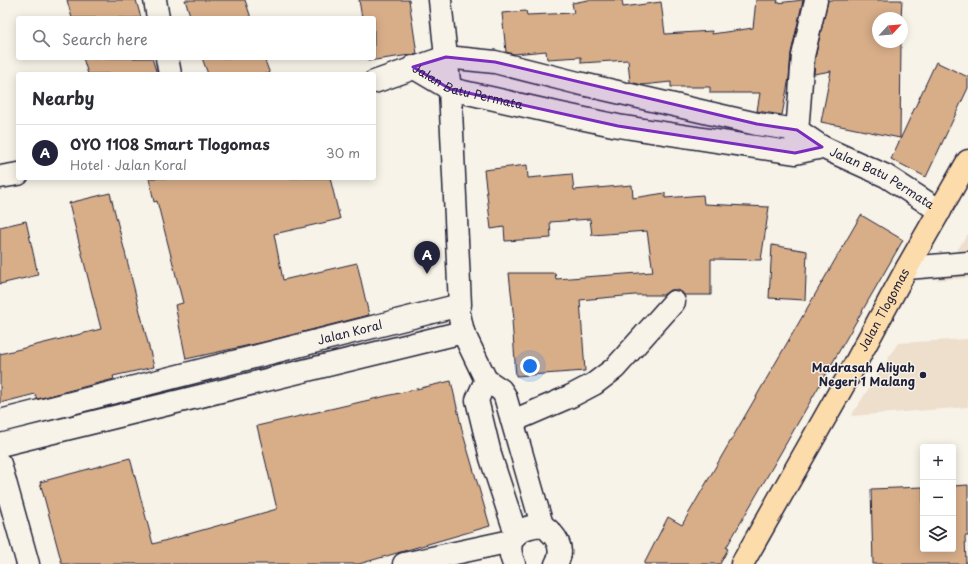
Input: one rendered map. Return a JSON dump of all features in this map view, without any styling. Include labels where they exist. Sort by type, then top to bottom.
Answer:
[{"type":"main road","name":"Jalan Tlogomas","points":[[742,564],[968,161]]},
{"type":"street","points":[[155,0],[158,16]]},
{"type":"street","points":[[440,0],[450,89],[460,315],[463,332],[486,380],[500,390],[505,396],[542,525],[552,532],[558,541],[560,552],[556,564]]},
{"type":"street","points":[[795,153],[803,56],[816,0]]},
{"type":"street","name":"Jalan Batu Permata","points":[[413,67],[446,57],[495,62],[578,83],[757,124],[797,130],[822,147],[886,176],[940,211]]},
{"type":"street","points":[[167,60],[170,72]]},
{"type":"street","points":[[376,81],[413,67]]},
{"type":"street","name":"Jalan Batu Permata","points":[[413,67],[450,89],[618,126],[754,148],[795,153],[822,147]]},
{"type":"street","points":[[0,177],[16,174]]},
{"type":"street","points":[[907,268],[968,263]]},
{"type":"street","points":[[513,421],[571,396],[594,384],[615,368],[674,302]]},
{"type":"street","name":"Jalan Koral","points":[[0,421],[460,305]]},
{"type":"street","points":[[0,445],[463,332]]},
{"type":"street","points":[[486,380],[477,400],[491,458],[514,538],[511,555],[514,564]]},
{"type":"street","points":[[0,464],[28,564]]},
{"type":"street","points":[[404,564],[514,538],[521,530],[531,526],[542,525]]},
{"type":"highlighted area","points":[[446,57],[495,62],[757,124],[797,130],[822,147],[795,153],[706,140],[618,126],[450,89],[413,67]]},
{"type":"shaded area","points":[[968,234],[968,278],[937,280]]},
{"type":"shaded area","name":"Madrasah Aliyah Negeri 1 Malang","points":[[968,339],[968,407],[851,416],[898,343]]},
{"type":"building","points":[[67,0],[136,0],[140,16],[71,16]]},
{"type":"building","points":[[185,0],[245,0],[250,16],[190,16]]},
{"type":"building","points":[[359,0],[409,0],[417,54],[376,60],[376,16],[362,16]]},
{"type":"building","points":[[588,0],[622,0],[623,7],[661,2],[665,34],[712,31],[712,34],[753,28],[756,0],[778,0],[777,3],[803,0],[791,53],[789,78],[782,115],[757,111],[760,93],[710,93],[710,87],[671,87],[671,82],[642,85],[630,82],[628,60],[581,63],[581,57],[547,59],[546,51],[514,54],[506,52],[502,13],[526,11],[527,15],[574,13],[572,3]]},
{"type":"building","points":[[828,0],[902,0],[901,12],[872,12],[872,48],[901,48],[900,138],[821,122],[831,71],[814,74],[815,58]]},
{"type":"building","points":[[84,60],[153,60],[156,72],[87,72]]},
{"type":"building","points":[[203,60],[265,60],[269,72],[207,72]]},
{"type":"building","points":[[936,62],[968,77],[968,88],[926,177],[891,159]]},
{"type":"building","points":[[527,165],[528,178],[572,174],[574,190],[632,185],[633,198],[665,193],[665,198],[703,195],[704,204],[769,207],[761,260],[711,259],[711,295],[684,295],[682,292],[670,290],[663,295],[635,295],[580,300],[585,371],[516,376],[512,320],[514,320],[509,273],[555,273],[556,279],[653,272],[647,231],[592,235],[590,219],[550,222],[551,238],[505,241],[504,227],[491,229],[484,170]]},
{"type":"building","points":[[149,180],[330,180],[340,219],[274,234],[283,280],[357,263],[369,315],[264,342],[186,359],[175,305],[183,303],[157,201],[154,202]]},
{"type":"building","points":[[110,193],[154,367],[113,376],[114,379],[37,399],[35,394],[0,403],[0,354],[101,329],[69,203]]},
{"type":"building","points":[[861,215],[903,240],[726,548],[728,549],[720,564],[644,564],[668,517],[682,525]]},
{"type":"building","points":[[26,221],[38,275],[0,284],[0,227]]},
{"type":"building","points":[[772,245],[807,251],[805,300],[769,298]]},
{"type":"building","points":[[451,381],[463,434],[490,526],[359,564],[62,564],[40,482],[130,458],[153,544],[277,509],[257,426]]},
{"type":"building","points":[[968,485],[968,536],[965,536],[966,564],[873,564],[871,489],[920,487],[920,552],[956,552],[956,486]]},
{"type":"place","name":"OYO 1108 Smart Tlogomas","points":[[427,274]]},
{"type":"place","name":"Madrasah Aliyah Negeri 1 Malang","points":[[923,375]]}]
